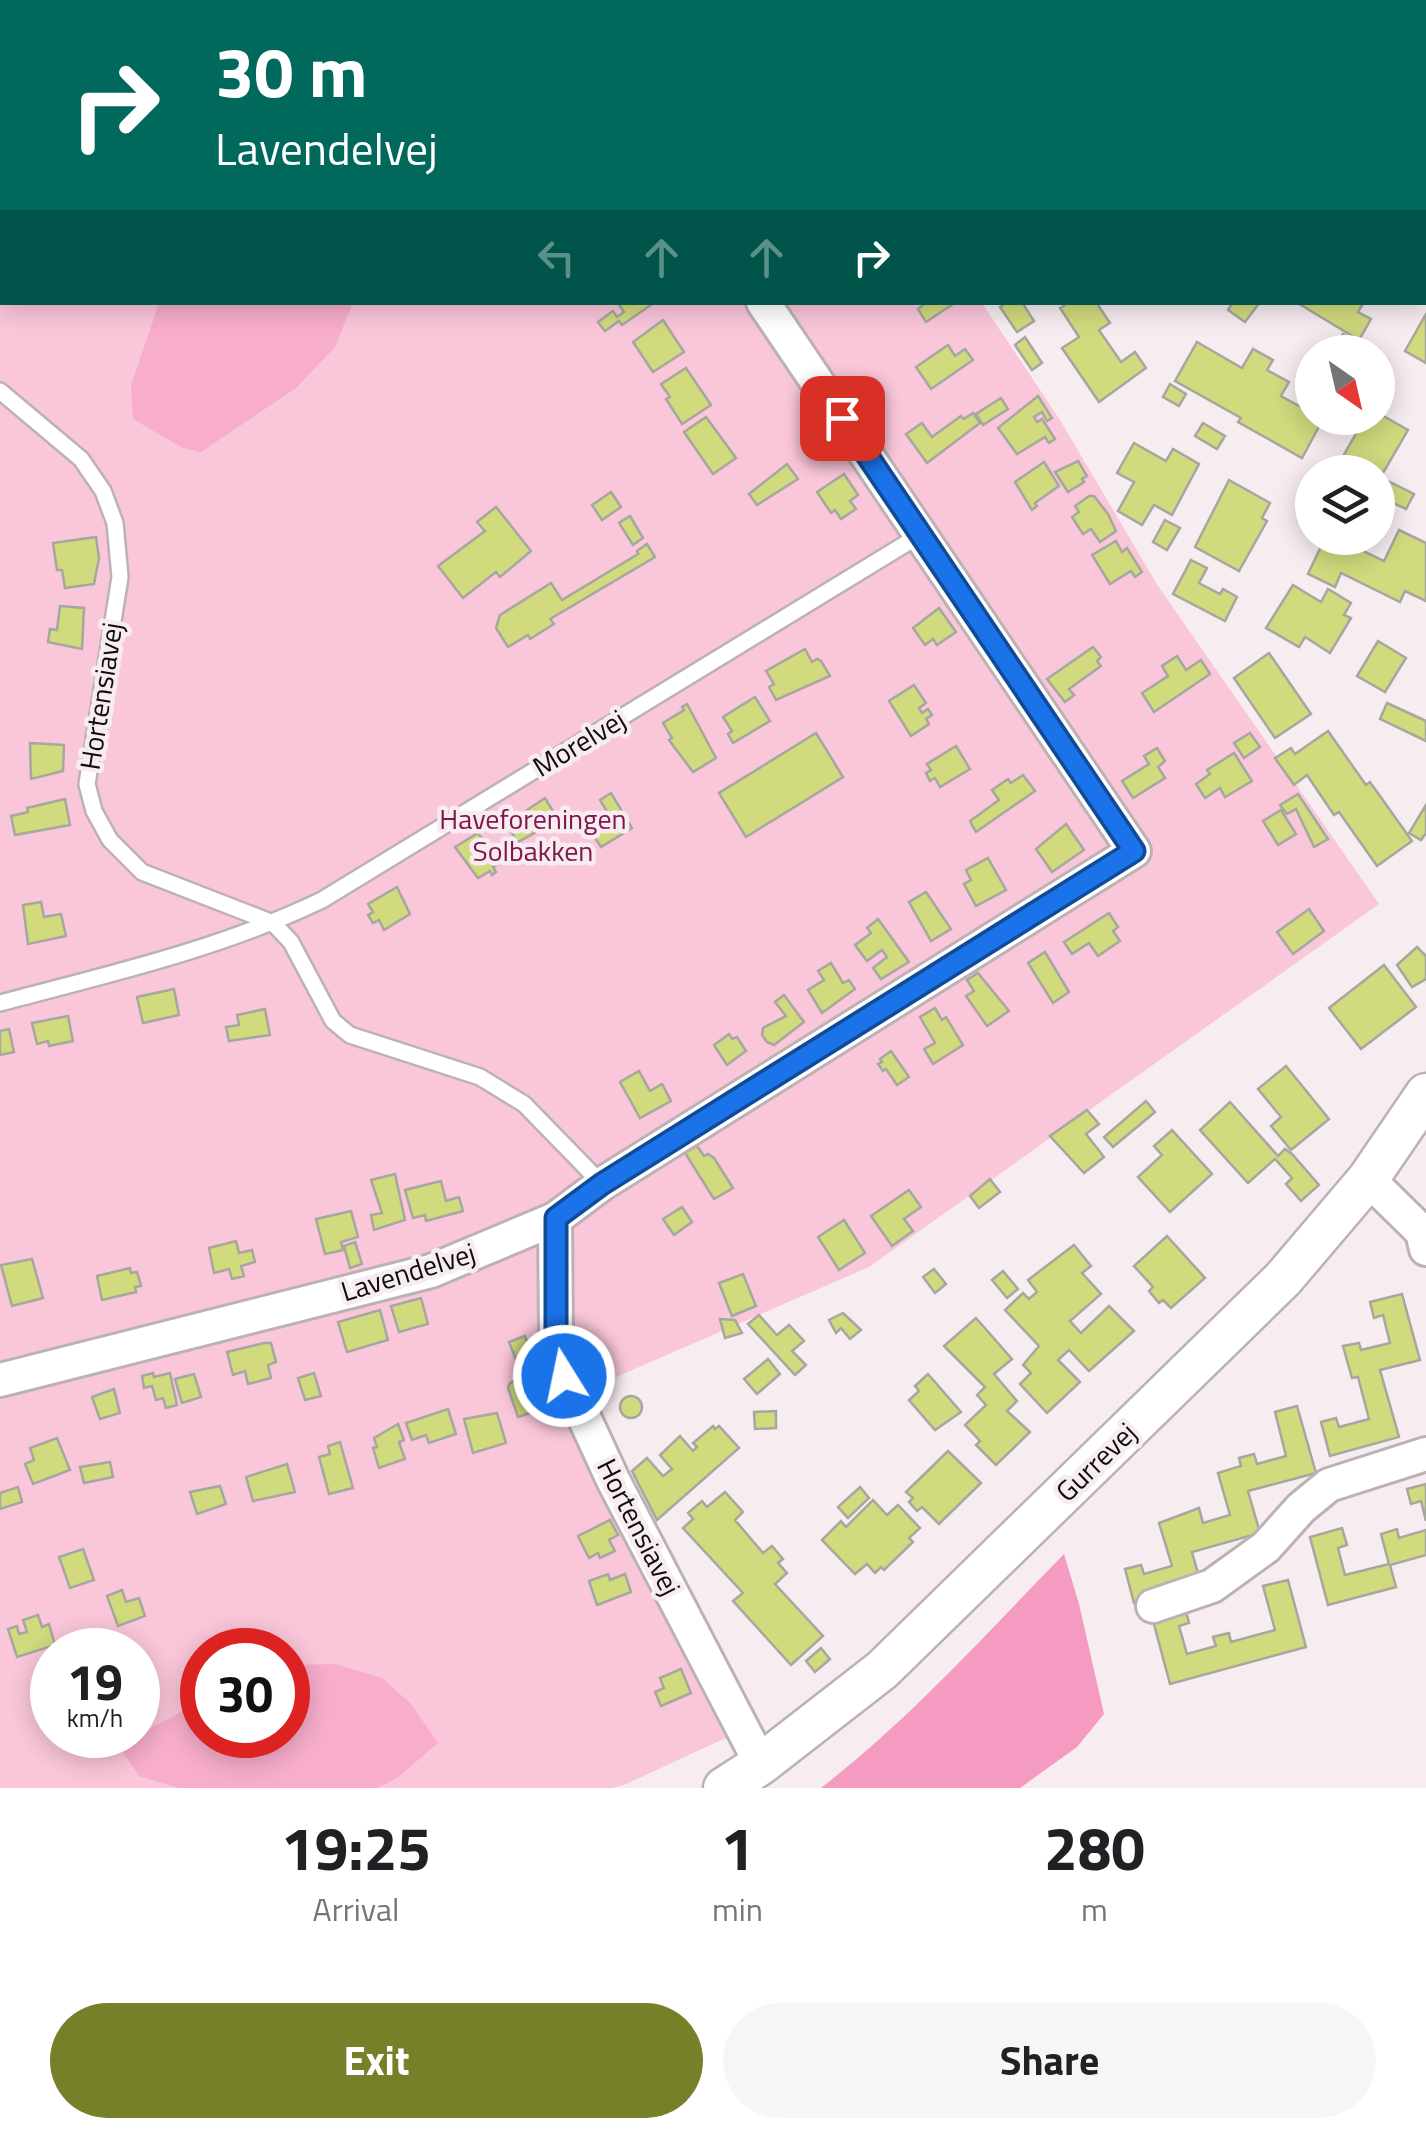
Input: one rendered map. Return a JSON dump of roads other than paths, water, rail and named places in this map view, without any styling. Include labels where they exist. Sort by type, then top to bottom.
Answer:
[{"type":"street","points":[[765,305],[920,534]]},
{"type":"street","name":"Lavendelvej","points":[[0,1380],[431,1271],[556,1218],[602,1184],[1134,851],[920,534]]},
{"type":"street","name":"Gurrevej","points":[[724,1788],[761,1764],[896,1656],[1283,1279],[1368,1179],[1426,1094]]},
{"type":"street","points":[[1368,1179],[1425,1237]]},
{"type":"street","name":"Hortensiavej","points":[[556,1218],[556,1333],[564,1376],[613,1480],[761,1764]]},
{"type":"street","points":[[1153,1606],[1212,1586],[1266,1547],[1329,1484],[1426,1454]]},
{"type":"lane","name":"Hortensiavej","points":[[0,392],[81,459],[103,490],[115,523],[120,577],[87,784],[94,810],[110,840],[142,872],[274,923]]},
{"type":"lane","name":"Morelvej","points":[[0,1004],[168,958],[274,923],[322,900],[920,534]]},
{"type":"lane","points":[[274,923],[290,942],[333,1021],[364,1040],[480,1077],[524,1104],[602,1184]]},
{"type":"park label","name":"Haveforeningen Solbakken","points":[[533,835]]}]
